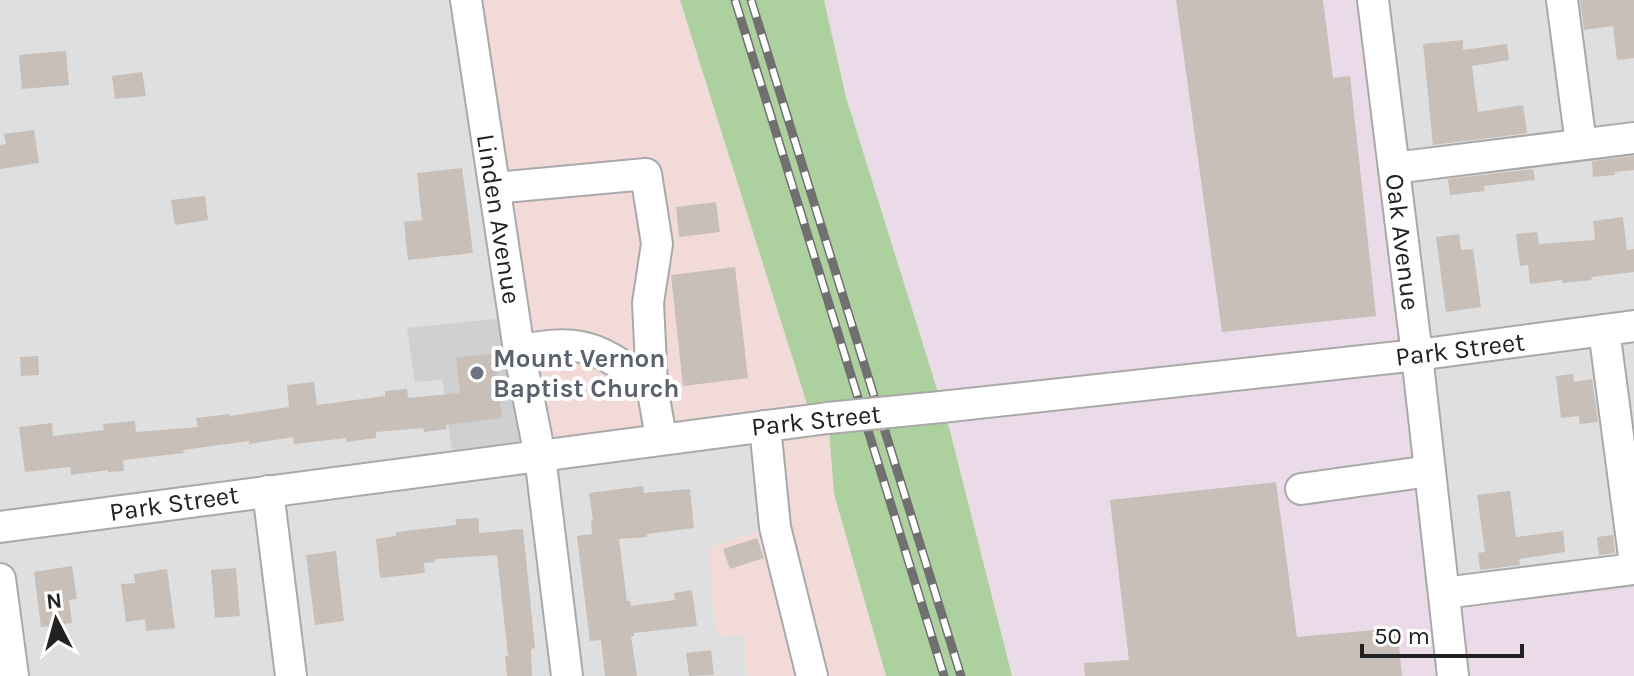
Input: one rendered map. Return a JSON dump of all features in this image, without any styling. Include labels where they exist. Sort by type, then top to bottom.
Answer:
[{"type":"street","name":"Linden Avenue","points":[[466,0],[519,350],[540,456],[567,676]]},
{"type":"street","name":"Oak Avenue","points":[[1373,0],[1453,676]]},
{"type":"street","points":[[1562,0],[1581,144]]},
{"type":"street","points":[[1394,168],[1634,138]]},
{"type":"street","points":[[495,188],[646,174],[657,244],[648,303],[652,386],[661,438]]},
{"type":"street","name":"Park Street","points":[[0,527],[661,438],[1417,355],[1634,326]]},
{"type":"street","points":[[1604,330],[1634,556]]},
{"type":"street","points":[[519,350],[551,345],[584,347],[622,364],[652,386]]},
{"type":"street","points":[[765,426],[775,527],[812,676]]},
{"type":"street","points":[[1301,489],[1430,471]]},
{"type":"street","points":[[268,491],[291,676]]},
{"type":"street","points":[[1444,593],[1634,569]]},
{"type":"street","points":[[0,579],[13,676]]},
{"type":"shaded area","points":[[0,0],[466,0],[514,317],[442,380],[454,467],[765,426],[775,527],[717,636],[745,634],[747,676],[0,676]]},
{"type":"shaded area","points":[[466,0],[680,0],[812,419],[828,418],[834,494],[886,676],[747,676],[745,634],[717,636],[708,548],[775,526],[765,426],[540,456]]},
{"type":"shaded area","points":[[824,0],[1373,0],[1443,593],[1634,569],[1634,676],[1012,676],[941,407],[846,97]]},
{"type":"shaded area","points":[[1373,0],[1634,0],[1634,569],[1444,593]]},
{"type":"shaded area","points":[[514,317],[540,456],[454,467],[442,380],[415,382],[407,328]]},
{"type":"green space","points":[[680,0],[824,0],[846,97],[950,431],[1012,676],[886,676],[834,494],[828,418],[812,420]]},
{"type":"building","points":[[1176,0],[1323,0],[1333,78],[1350,76],[1376,316],[1222,332]]},
{"type":"building","points":[[1580,0],[1634,0],[1634,58],[1617,60],[1613,26],[1584,30]]},
{"type":"building","points":[[1463,40],[1463,50],[1507,44],[1509,60],[1472,66],[1478,112],[1523,105],[1527,133],[1433,145],[1423,44]]},
{"type":"building","points":[[66,51],[69,85],[22,89],[19,55]]},
{"type":"building","points":[[142,72],[146,96],[115,99],[112,76]]},
{"type":"building","points":[[34,130],[39,163],[0,169],[0,145],[6,144],[4,134]]},
{"type":"building","points":[[1634,156],[1634,170],[1593,177],[1592,161]]},
{"type":"building","points":[[462,168],[473,253],[408,260],[404,222],[422,220],[417,173]]},
{"type":"building","points":[[1533,169],[1535,180],[1484,186],[1485,191],[1450,195],[1448,179]]},
{"type":"building","points":[[205,196],[208,220],[175,225],[171,200]]},
{"type":"building","points":[[716,202],[720,232],[679,237],[676,207]]},
{"type":"building","points":[[1623,217],[1627,250],[1634,249],[1634,272],[1591,277],[1592,280],[1530,284],[1528,265],[1520,266],[1516,234],[1537,232],[1539,244],[1595,240],[1593,221]]},
{"type":"building","points":[[1459,234],[1461,250],[1473,249],[1481,307],[1446,312],[1436,237]]},
{"type":"building","points":[[735,267],[748,378],[683,386],[671,275]]},
{"type":"building","points":[[494,353],[502,418],[446,425],[447,429],[424,432],[423,428],[376,432],[376,438],[346,442],[346,438],[294,444],[293,437],[183,450],[184,453],[123,460],[124,471],[71,475],[70,467],[25,472],[19,427],[52,423],[53,436],[104,430],[103,424],[135,421],[136,432],[198,427],[196,418],[289,407],[287,385],[314,382],[317,405],[385,396],[385,391],[407,389],[408,398],[460,393],[456,358]]},
{"type":"building","points":[[38,356],[39,375],[21,376],[20,357]]},
{"type":"building","points":[[1573,374],[1574,382],[1592,379],[1598,422],[1580,424],[1579,416],[1561,418],[1556,376]]},
{"type":"building","points":[[1276,482],[1297,637],[1397,628],[1402,676],[1085,676],[1084,663],[1129,660],[1110,500]]},
{"type":"building","points":[[643,486],[644,493],[690,489],[694,528],[619,539],[627,601],[631,606],[675,600],[674,593],[692,590],[697,626],[634,633],[631,636],[637,676],[605,676],[601,640],[590,641],[577,536],[592,534],[589,493]]},
{"type":"building","points":[[1510,491],[1516,537],[1563,531],[1565,552],[1519,559],[1520,565],[1480,570],[1478,553],[1485,552],[1477,495]]},
{"type":"building","points":[[479,518],[479,533],[523,529],[535,648],[531,649],[532,676],[507,676],[505,656],[508,656],[497,555],[435,559],[435,562],[424,563],[425,573],[380,578],[376,539],[396,536],[396,532],[456,525],[456,519]]},
{"type":"building","points":[[1613,535],[1615,553],[1599,555],[1597,537]]},
{"type":"building","points":[[757,538],[764,558],[730,569],[723,549]]},
{"type":"building","points":[[336,551],[344,621],[315,625],[306,555]]},
{"type":"building","points":[[72,566],[77,599],[69,600],[72,623],[41,627],[34,572]]},
{"type":"building","points":[[236,568],[240,616],[215,618],[211,570]]},
{"type":"building","points":[[167,569],[175,628],[146,631],[145,619],[126,622],[121,584],[135,583],[134,574]]},
{"type":"building","points":[[711,650],[714,675],[689,676],[686,653]]},
{"type":"railway","points":[[735,0],[944,676]]},
{"type":"railway","points":[[751,0],[961,676]]},
{"type":"place","name":"Mount Vernon Baptist Church","points":[[477,373]]}]
